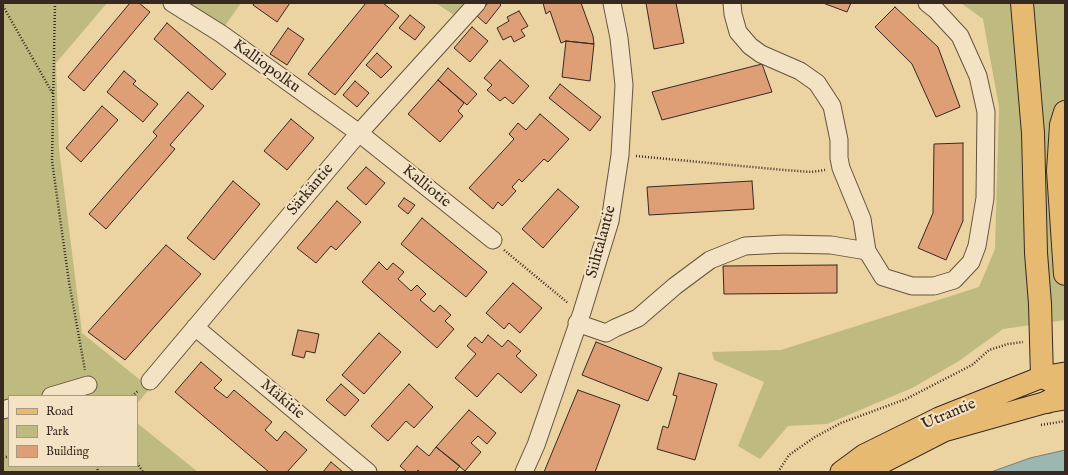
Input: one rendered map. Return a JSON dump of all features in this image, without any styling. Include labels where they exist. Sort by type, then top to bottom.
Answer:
[{"type":"highway","points":[[1022,3],[1032,133],[1042,377],[1065,387]]},
{"type":"highway","points":[[1065,112],[1061,125],[1058,171],[1065,274]]},
{"type":"main road","name":"Utrantie","points":[[841,472],[864,455],[938,418],[1042,377],[1065,373]]},
{"type":"main road","name":"Utrantie","points":[[864,472],[944,432],[1059,398]]},
{"type":"street","name":"Kalliopolku","points":[[172,3],[220,33],[359,133]]},
{"type":"street","name":"Särkäntie","points":[[150,381],[359,133],[477,3]]},
{"type":"street","name":"Siihtalantie","points":[[524,472],[536,445],[580,318],[610,221],[620,155],[624,85],[619,38],[612,3]]},
{"type":"street","points":[[732,3],[733,14],[738,32],[750,46],[761,54],[800,71],[817,83],[832,106],[839,140],[838,158],[862,219],[867,251],[883,277],[912,286],[934,286],[954,280],[971,262],[977,246],[985,198],[986,112],[978,76],[960,36],[936,10],[927,3]]},
{"type":"street","name":"Kalliotie","points":[[359,133],[493,240]]},
{"type":"street","points":[[580,318],[606,333],[638,318],[675,286],[710,260],[745,246],[784,244],[830,245],[867,251]]},
{"type":"street","name":"Mäkitie","points":[[195,327],[368,472]]},
{"type":"street","points":[[55,395],[88,386]]},
{"type":"path","points":[[55,3],[52,161],[69,282],[88,386]]},
{"type":"path","points":[[3,6],[53,95]]},
{"type":"path","points":[[620,155],[812,172],[841,168]]},
{"type":"path","points":[[493,240],[561,298],[580,318]]},
{"type":"path","points":[[778,472],[789,455],[815,437],[841,423],[906,399],[972,365],[989,350],[1008,344],[1040,340]]},
{"type":"green space","points":[[3,3],[107,3],[56,63],[59,149],[82,333],[150,388],[138,403],[138,395],[8,395],[8,467],[138,467],[138,424],[198,472],[3,472]]},
{"type":"green space","points":[[172,3],[241,3],[220,33]]},
{"type":"green space","points":[[436,3],[477,3],[461,20]]},
{"type":"green space","points":[[961,3],[1065,3],[1065,320],[1003,329],[959,361],[912,388],[827,424],[788,426],[760,459],[738,446],[764,382],[714,360],[712,352],[781,350],[979,287],[995,249],[999,107],[983,19]]},
{"type":"water","points":[[1065,450],[1065,472],[991,472],[1030,458]]},
{"type":"building","points":[[130,3],[139,3],[150,12],[84,91],[68,77]]},
{"type":"building","points":[[254,3],[290,3],[277,22],[253,5]]},
{"type":"building","points":[[366,3],[383,3],[399,16],[335,95],[308,74]]},
{"type":"building","points":[[488,3],[499,3],[501,5],[486,24],[477,16]]},
{"type":"building","points":[[543,3],[581,3],[593,36],[594,44],[566,41],[561,43],[550,11],[546,14]]},
{"type":"building","points":[[646,3],[676,3],[684,43],[654,49]]},
{"type":"building","points":[[823,3],[851,3],[847,12]]},
{"type":"building","points":[[895,7],[938,47],[960,107],[936,117],[912,64],[875,27]]},
{"type":"building","points":[[519,11],[528,26],[521,30],[525,36],[514,42],[511,36],[503,40],[497,28],[509,21],[507,17]]},
{"type":"building","points":[[410,15],[425,27],[415,40],[399,28]]},
{"type":"building","points":[[167,23],[226,74],[212,90],[154,39]]},
{"type":"building","points":[[472,27],[488,41],[470,62],[454,48]]},
{"type":"building","points":[[288,28],[304,39],[287,65],[270,54]]},
{"type":"building","points":[[566,41],[594,44],[590,81],[562,77]]},
{"type":"building","points":[[377,53],[392,67],[381,78],[366,65]]},
{"type":"building","points":[[500,60],[529,86],[513,104],[505,97],[500,101],[487,90],[492,85],[484,78]]},
{"type":"building","points":[[762,64],[772,92],[662,120],[652,92]]},
{"type":"building","points":[[448,68],[477,94],[467,105],[438,80]]},
{"type":"building","points":[[124,71],[136,81],[133,84],[158,104],[143,122],[107,92]]},
{"type":"building","points":[[438,80],[464,103],[458,111],[463,116],[440,142],[408,114]]},
{"type":"building","points":[[355,81],[369,93],[357,107],[343,95]]},
{"type":"building","points":[[560,84],[601,117],[590,131],[549,98]]},
{"type":"building","points":[[188,92],[204,106],[170,145],[175,149],[106,229],[89,214],[157,136],[153,132]]},
{"type":"building","points":[[102,106],[118,120],[81,162],[66,148]]},
{"type":"building","points":[[540,114],[569,139],[548,162],[544,159],[522,182],[519,179],[512,187],[516,191],[502,206],[498,202],[493,209],[469,188],[514,139],[509,134],[518,123],[526,130]]},
{"type":"building","points":[[291,119],[314,138],[287,170],[264,151]]},
{"type":"building","points":[[963,143],[963,221],[946,260],[918,248],[933,213],[934,144]]},
{"type":"building","points":[[366,167],[385,183],[366,205],[347,188]]},
{"type":"building","points":[[233,181],[260,204],[214,260],[187,238]]},
{"type":"building","points":[[752,181],[754,209],[649,215],[647,187]]},
{"type":"building","points":[[558,189],[579,207],[543,248],[522,229]]},
{"type":"building","points":[[404,198],[415,205],[408,214],[398,206]]},
{"type":"building","points":[[337,201],[361,222],[336,250],[331,246],[316,263],[297,248]]},
{"type":"building","points":[[422,218],[487,272],[466,297],[401,244]]},
{"type":"building","points":[[166,245],[201,274],[125,360],[88,332]]},
{"type":"building","points":[[379,262],[387,270],[393,263],[404,272],[398,279],[411,291],[417,285],[426,294],[420,300],[434,312],[440,305],[451,315],[445,321],[454,329],[437,348],[362,282]]},
{"type":"building","points":[[837,265],[837,293],[724,294],[723,266]]},
{"type":"building","points":[[513,283],[542,308],[520,333],[509,323],[504,329],[486,313]]},
{"type":"building","points":[[298,330],[319,334],[315,353],[306,351],[304,358],[292,355]]},
{"type":"building","points":[[379,333],[401,352],[364,394],[342,375]]},
{"type":"building","points":[[488,335],[502,347],[508,340],[521,351],[516,356],[537,375],[521,393],[498,373],[477,397],[455,378],[476,354],[467,346],[475,337],[482,343]]},
{"type":"building","points":[[596,342],[662,368],[648,401],[582,375]]},
{"type":"building","points":[[201,362],[222,380],[214,388],[227,398],[234,390],[272,422],[265,430],[277,441],[285,431],[307,450],[287,472],[269,472],[175,392]]},
{"type":"building","points":[[679,373],[717,384],[695,460],[657,449],[663,426],[668,428],[677,396],[673,395]]},
{"type":"building","points":[[341,384],[359,400],[345,416],[326,400]]},
{"type":"building","points":[[409,384],[433,407],[414,428],[406,421],[388,441],[371,426]]},
{"type":"building","points":[[578,390],[620,405],[595,472],[544,472]]},
{"type":"building","points":[[469,410],[496,433],[487,444],[478,436],[471,443],[481,452],[465,471],[436,447]]},
{"type":"building","points":[[417,446],[429,456],[436,447],[460,466],[455,472],[420,472],[418,470],[417,472],[407,472],[400,466]]},
{"type":"building","points":[[331,462],[343,472],[323,472]]}]
